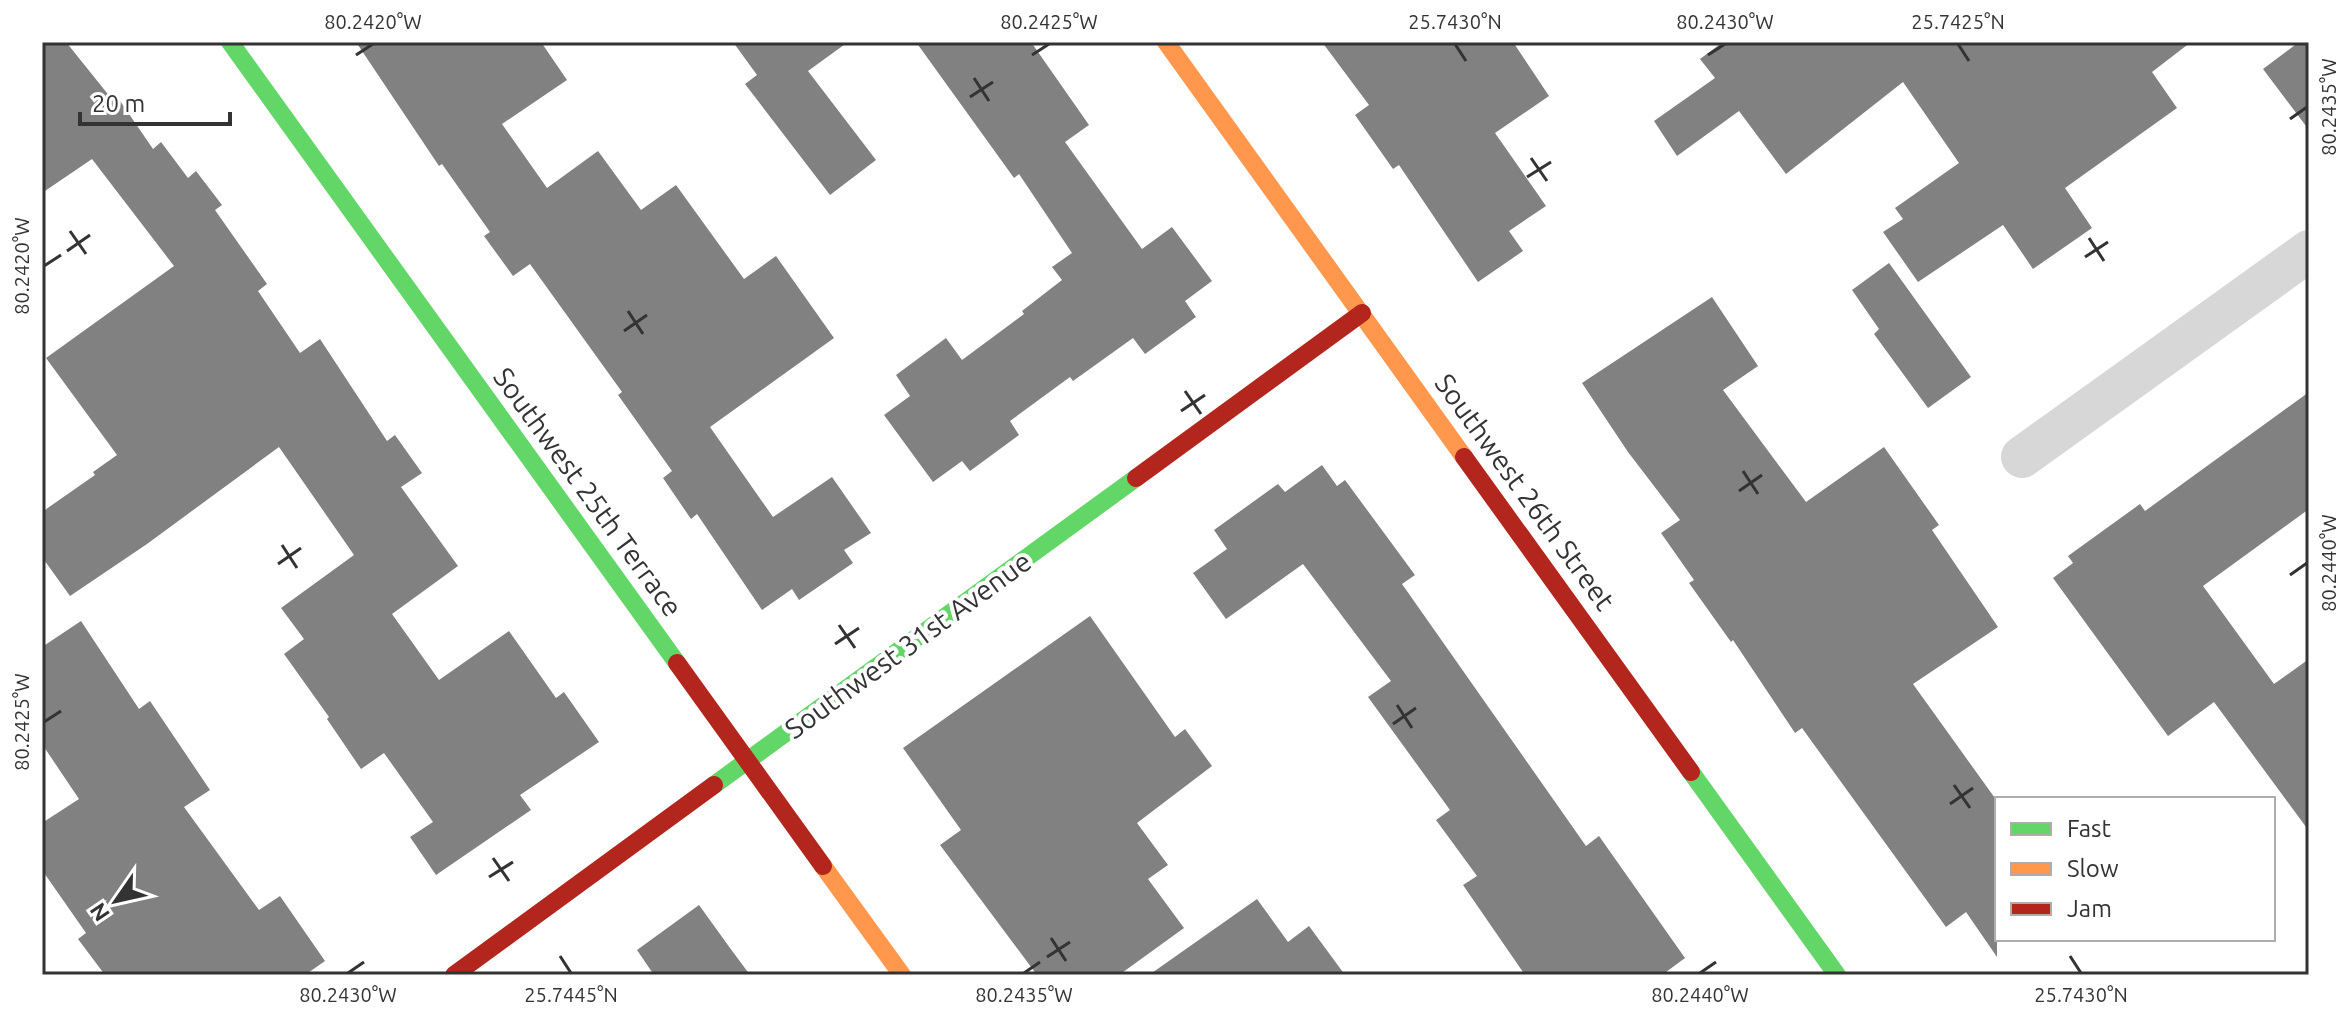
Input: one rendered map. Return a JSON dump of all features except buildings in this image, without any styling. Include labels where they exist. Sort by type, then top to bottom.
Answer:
[{"type":"street","name":"Southwest 25th Terrace","points":[[230,42],[902,975]]},
{"type":"street","name":"Southwest 26th Street","points":[[1166,42],[1837,975]]},
{"type":"street","points":[[2022,457],[2309,251]]},
{"type":"street","name":"Southwest 31st Avenue","points":[[454,975],[1362,313]]},
{"type":"traffic: fast","points":[[230,42],[677,663]]},
{"type":"traffic: fast","points":[[714,785],[1136,478]]},
{"type":"traffic: fast","points":[[1691,772],[1837,975]]},
{"type":"traffic: slow","points":[[1166,42],[1464,457]]},
{"type":"traffic: slow","points":[[823,866],[902,975]]},
{"type":"traffic: jam","points":[[1136,478],[1362,313]]},
{"type":"traffic: jam","points":[[1464,457],[1691,772]]},
{"type":"traffic: jam","points":[[677,663],[823,866]]},
{"type":"traffic: jam","points":[[454,975],[714,785]]}]
